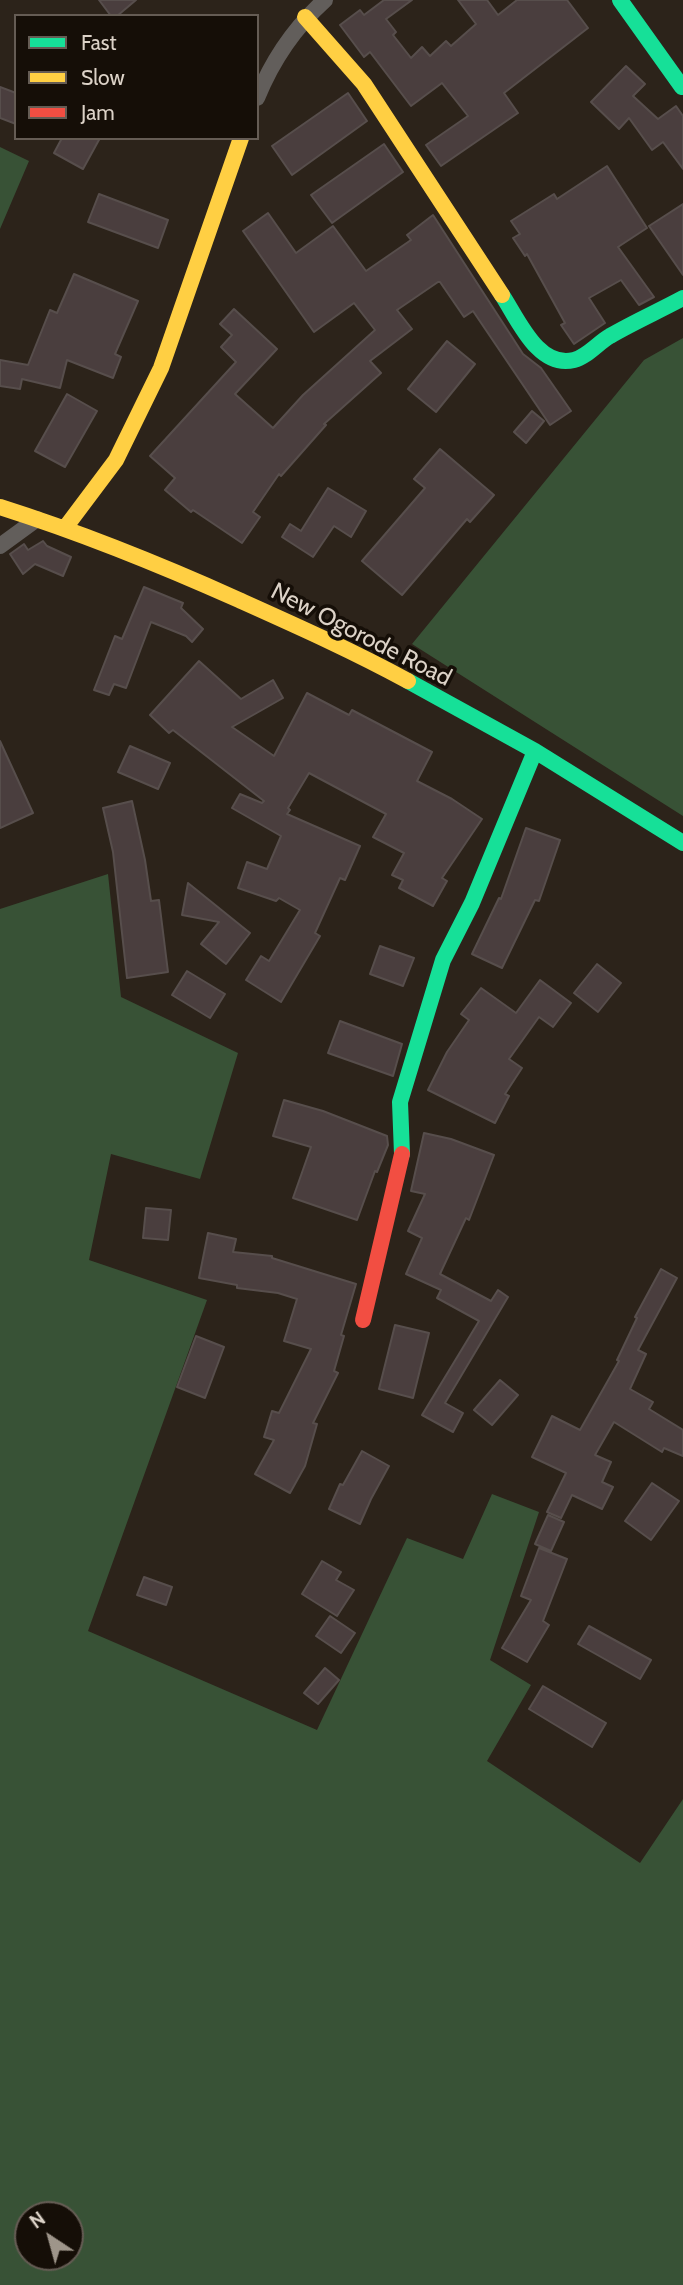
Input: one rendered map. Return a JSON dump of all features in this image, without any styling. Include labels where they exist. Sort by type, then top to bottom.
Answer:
[{"type":"street","points":[[259,93],[268,71],[305,17],[325,0]]},
{"type":"street","points":[[621,0],[682,87]]},
{"type":"street","points":[[305,17],[364,84],[536,346],[549,357],[560,361],[576,360],[608,337],[683,298]]},
{"type":"street","points":[[65,528],[116,460],[161,368],[240,140]]},
{"type":"street","name":"New Ogorode Road","points":[[0,507],[65,528],[176,572],[347,648],[535,751],[683,843]]},
{"type":"street","points":[[0,546],[37,519]]},
{"type":"street","points":[[363,1320],[402,1157],[400,1102],[426,1012],[443,960],[472,903],[535,751]]},
{"type":"green space","points":[[0,147],[29,161],[0,229]]},
{"type":"green space","points":[[683,338],[683,816],[412,644],[644,360]]},
{"type":"green space","points":[[108,874],[121,997],[238,1053],[200,1179],[111,1154],[89,1260],[207,1300],[88,1631],[317,1730],[407,1538],[463,1559],[492,1494],[539,1512],[490,1660],[531,1685],[487,1761],[640,1863],[683,1799],[683,2285],[0,2285],[0,909]]},
{"type":"building","points":[[99,0],[136,0],[119,14],[110,14]]},
{"type":"building","points":[[384,0],[412,0],[386,19],[396,32],[393,35],[411,58],[422,47],[430,56],[446,41],[451,46],[476,24],[458,0],[487,0],[498,15],[517,0],[567,0],[588,28],[504,93],[518,113],[441,166],[426,145],[468,116],[442,83],[411,106],[370,52],[364,57],[340,25],[360,10],[364,15]]},
{"type":"building","points":[[626,66],[645,84],[633,96],[658,119],[676,106],[683,116],[683,169],[663,142],[652,150],[629,118],[619,129],[591,102]]},
{"type":"building","points":[[0,87],[14,92],[14,123],[0,118]]},
{"type":"building","points":[[348,93],[367,121],[292,175],[272,146]]},
{"type":"building","points":[[61,140],[99,140],[83,169],[54,153]]},
{"type":"building","points":[[384,144],[403,172],[332,223],[311,195]]},
{"type":"building","points":[[607,166],[647,228],[618,247],[654,297],[639,305],[621,280],[589,298],[605,323],[574,344],[561,325],[565,323],[527,254],[525,256],[513,238],[520,234],[511,221],[554,194],[557,199]]},
{"type":"building","points":[[99,194],[168,220],[158,248],[88,222]]},
{"type":"building","points":[[683,204],[683,275],[649,226]]},
{"type":"building","points":[[268,213],[296,253],[333,226],[366,271],[411,240],[407,235],[433,215],[523,354],[541,368],[571,411],[550,425],[473,311],[464,317],[438,282],[397,310],[412,329],[370,361],[381,373],[324,424],[326,425],[281,476],[279,474],[253,512],[260,517],[242,543],[193,510],[191,512],[165,490],[175,478],[150,456],[236,362],[221,347],[232,335],[220,324],[234,309],[277,349],[235,394],[273,428],[303,395],[375,330],[354,303],[314,332],[243,231]]},
{"type":"building","points":[[74,274],[138,301],[115,354],[121,357],[113,378],[67,360],[60,388],[22,379],[20,389],[0,386],[0,360],[28,365],[50,310],[57,313]]},
{"type":"building","points":[[447,341],[475,364],[436,412],[408,389]]},
{"type":"building","points":[[67,394],[97,411],[65,467],[35,451]]},
{"type":"building","points":[[532,411],[544,421],[526,443],[514,432]]},
{"type":"building","points":[[440,449],[494,495],[470,522],[467,519],[402,595],[362,561],[425,488],[414,479]]},
{"type":"building","points":[[328,488],[366,511],[351,537],[334,526],[313,557],[282,537],[290,524],[301,531]]},
{"type":"building","points":[[43,541],[47,546],[71,557],[63,576],[35,564],[23,574],[10,554],[24,544],[28,550]]},
{"type":"building","points":[[144,587],[183,603],[181,608],[203,629],[192,642],[186,636],[151,622],[126,688],[114,684],[109,695],[94,690],[115,636],[122,639]]},
{"type":"building","points":[[199,661],[241,699],[273,680],[283,698],[232,727],[274,756],[307,693],[349,715],[352,710],[432,752],[417,781],[452,799],[482,819],[442,878],[447,881],[433,906],[399,888],[403,880],[392,875],[404,853],[373,837],[386,814],[309,773],[287,814],[360,846],[345,880],[340,878],[315,933],[320,936],[281,1002],[246,980],[261,956],[269,961],[300,910],[279,898],[276,901],[238,888],[247,862],[267,869],[281,836],[232,808],[240,794],[262,803],[264,801],[173,730],[169,733],[150,715]]},
{"type":"building","points":[[0,741],[33,813],[0,828]]},
{"type":"building","points":[[130,746],[170,763],[158,789],[118,772]]},
{"type":"building","points":[[132,801],[151,901],[159,900],[168,972],[127,978],[113,852],[103,808]]},
{"type":"building","points":[[526,828],[560,840],[539,901],[535,900],[502,968],[472,954],[499,898],[501,899]]},
{"type":"building","points":[[188,883],[250,933],[226,964],[201,944],[219,922],[182,915]]},
{"type":"building","points":[[380,946],[414,958],[403,986],[370,974]]},
{"type":"building","points":[[597,964],[621,983],[598,1012],[574,993]]},
{"type":"building","points":[[187,971],[225,994],[210,1018],[172,995]]},
{"type":"building","points":[[540,980],[571,1003],[553,1027],[539,1017],[509,1059],[522,1068],[505,1094],[509,1096],[495,1123],[428,1090],[447,1052],[469,1020],[461,1014],[481,988],[516,1013]]},
{"type":"building","points":[[340,1021],[402,1044],[393,1076],[328,1053]]},
{"type":"building","points":[[284,1100],[323,1111],[387,1136],[388,1145],[357,1220],[293,1198],[311,1147],[273,1136]]},
{"type":"building","points":[[424,1133],[451,1139],[494,1155],[469,1220],[466,1218],[440,1274],[491,1301],[498,1290],[508,1297],[445,1403],[463,1413],[453,1432],[422,1415],[479,1321],[437,1298],[441,1290],[406,1274],[422,1238],[408,1231],[425,1194],[411,1191]]},
{"type":"building","points":[[146,1208],[171,1210],[168,1240],[143,1238]]},
{"type":"building","points":[[208,1233],[236,1239],[233,1252],[272,1256],[356,1284],[341,1335],[344,1336],[334,1371],[338,1373],[313,1423],[317,1424],[305,1466],[290,1493],[255,1474],[274,1440],[264,1437],[272,1411],[279,1413],[311,1349],[284,1341],[297,1299],[199,1278]]},
{"type":"building","points":[[661,1269],[677,1278],[638,1350],[646,1354],[630,1389],[653,1402],[649,1409],[683,1430],[683,1456],[664,1448],[662,1452],[614,1422],[595,1455],[611,1462],[602,1482],[613,1487],[602,1509],[572,1495],[561,1518],[547,1512],[566,1473],[532,1457],[552,1416],[580,1430],[619,1361],[617,1360],[637,1318],[635,1317]]},
{"type":"building","points":[[395,1325],[429,1333],[413,1398],[379,1389]]},
{"type":"building","points":[[196,1336],[224,1347],[205,1398],[177,1387]]},
{"type":"building","points":[[500,1380],[518,1395],[492,1425],[474,1410]]},
{"type":"building","points":[[362,1451],[389,1466],[360,1524],[329,1509],[340,1484],[343,1485]]},
{"type":"building","points":[[652,1483],[679,1501],[651,1540],[625,1521]]},
{"type":"building","points":[[548,1515],[564,1522],[551,1551],[535,1544]]},
{"type":"building","points":[[539,1548],[567,1559],[543,1621],[549,1625],[527,1662],[502,1648],[531,1600],[521,1596]]},
{"type":"building","points":[[322,1561],[341,1572],[336,1580],[354,1590],[337,1616],[302,1594]]},
{"type":"building","points":[[144,1577],[172,1587],[166,1605],[137,1595]]},
{"type":"building","points":[[330,1616],[355,1633],[341,1653],[316,1636]]},
{"type":"building","points":[[589,1626],[651,1660],[640,1679],[578,1644]]},
{"type":"building","points":[[325,1668],[339,1680],[318,1704],[304,1693]]},
{"type":"building","points":[[543,1686],[606,1723],[592,1747],[529,1709]]},
{"type":"traffic: fast","points":[[620,0],[682,87]]},
{"type":"traffic: fast","points":[[502,295],[530,340],[550,357],[561,361],[579,358],[610,336],[683,298]]},
{"type":"traffic: fast","points":[[408,681],[535,751],[683,843]]},
{"type":"traffic: fast","points":[[402,1154],[400,1102],[443,960],[472,903],[535,751]]},
{"type":"traffic: slow","points":[[305,17],[364,84],[502,295]]},
{"type":"traffic: slow","points":[[65,528],[116,460],[161,368],[240,140]]},
{"type":"traffic: slow","points":[[0,507],[180,574],[325,639],[408,681]]},
{"type":"traffic: jam","points":[[363,1320],[402,1154]]}]
